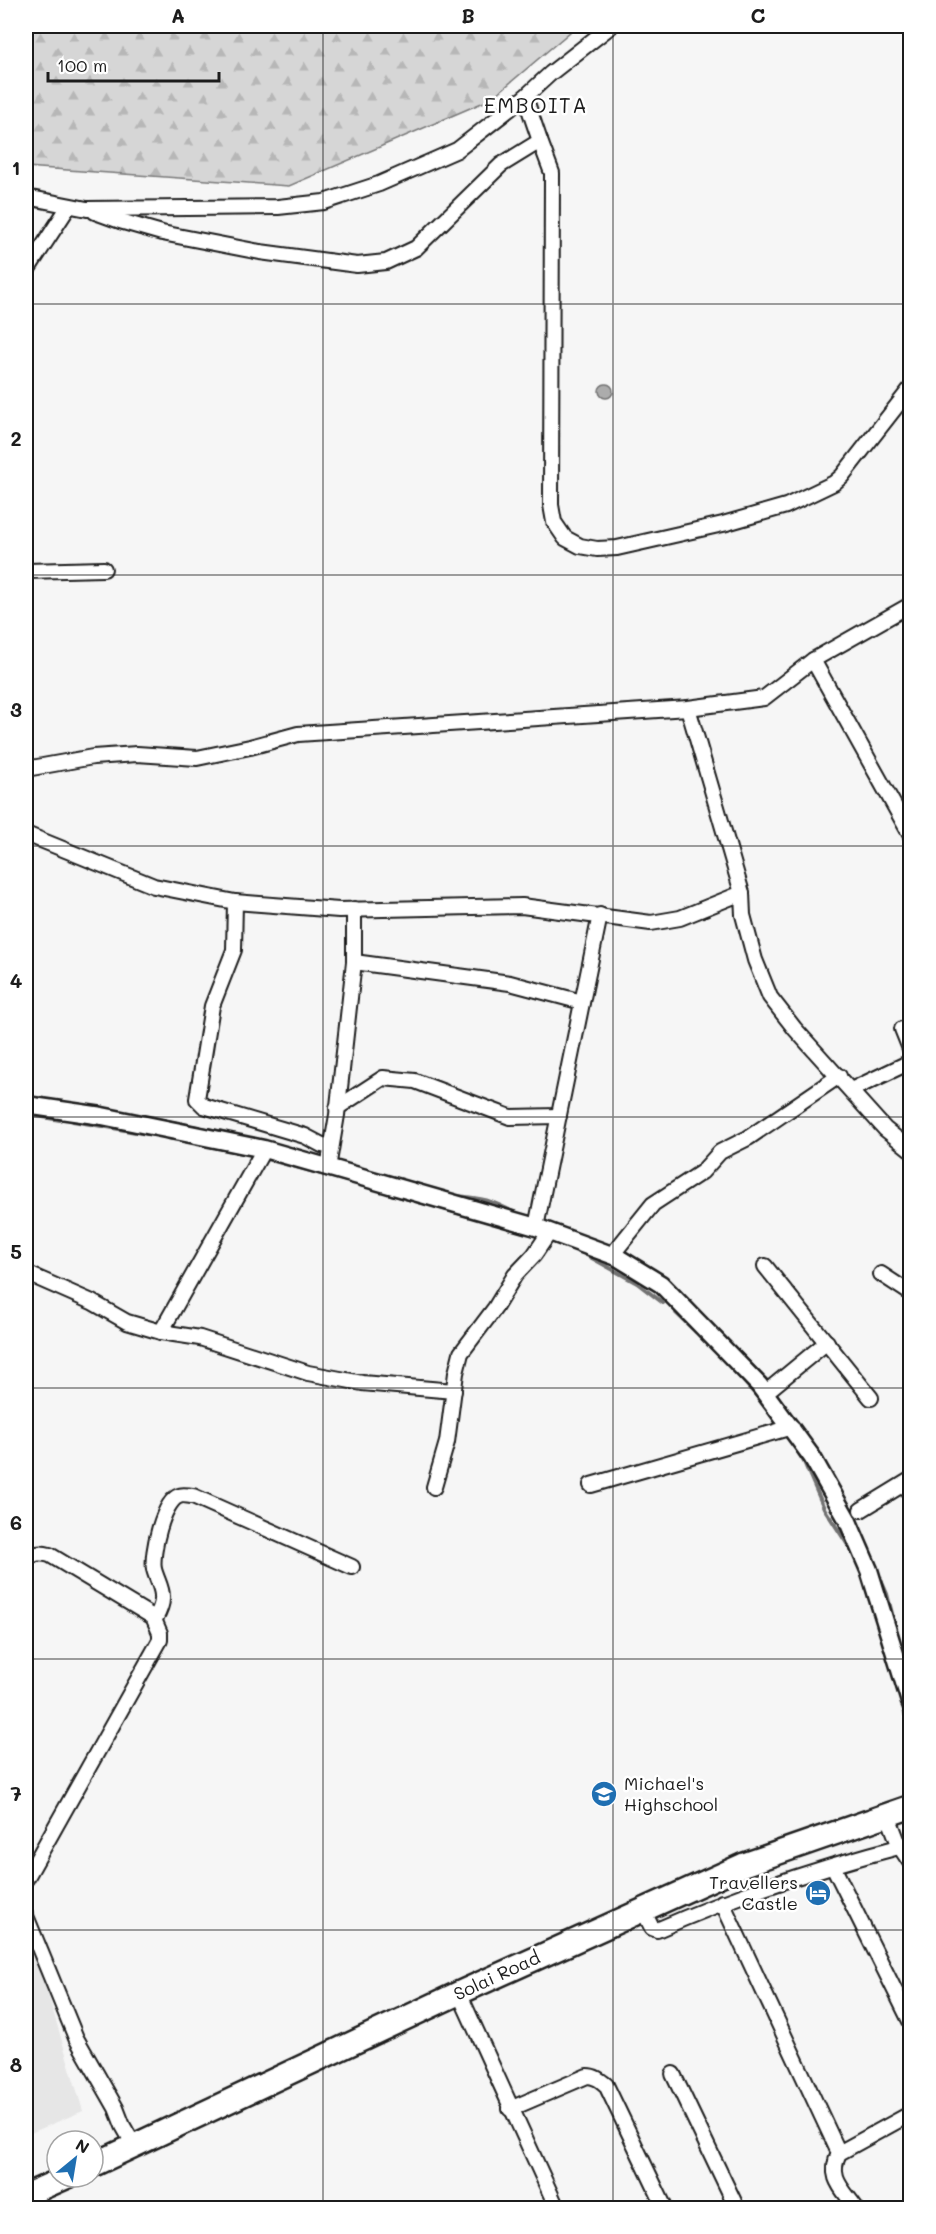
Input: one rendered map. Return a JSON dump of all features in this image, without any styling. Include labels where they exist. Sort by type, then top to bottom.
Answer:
[{"type":"highway","name":"Solai Road","points":[[105,2160],[459,1993],[742,1865],[910,1807]]},
{"type":"highway","points":[[26,2195],[45,2187]]},
{"type":"street","points":[[26,197],[87,209],[278,207],[324,202],[379,184],[457,150],[525,98],[551,73],[611,26]]},
{"type":"street","points":[[525,98],[552,173],[551,505],[554,522],[565,537],[580,546],[597,549],[617,548],[723,524],[786,506],[834,483],[842,476],[910,389]]},
{"type":"street","points":[[87,209],[162,233],[260,252],[357,265],[386,262],[416,248],[501,165],[540,141]]},
{"type":"street","points":[[26,272],[69,206]]},
{"type":"street","points":[[26,572],[104,569]]},
{"type":"street","points":[[26,769],[93,758],[137,754],[197,758],[298,734],[688,708],[764,698],[813,660],[910,605]]},
{"type":"street","points":[[813,660],[910,834]]},
{"type":"street","points":[[688,708],[742,893],[743,915],[755,960],[770,997],[795,1029],[885,1129],[910,1149]]},
{"type":"street","points":[[26,834],[154,886],[235,902],[354,909],[522,906],[651,923],[681,918],[742,893]]},
{"type":"street","points":[[235,902],[234,950],[212,1006],[197,1099],[204,1106],[305,1136],[322,1145],[330,1146]]},
{"type":"street","points":[[328,1168],[354,962],[354,909]]},
{"type":"street","points":[[434,1487],[447,1442],[461,1353],[495,1308],[515,1275],[534,1255],[543,1230],[559,1116],[600,915]]},
{"type":"street","points":[[354,962],[510,983],[582,1002]]},
{"type":"street","points":[[902,1029],[910,1049]]},
{"type":"street","points":[[851,1090],[910,1062]]},
{"type":"street","points":[[612,1255],[653,1204],[702,1172],[720,1152],[748,1138],[839,1076]]},
{"type":"street","points":[[337,1108],[383,1078],[415,1081],[510,1117],[559,1116]]},
{"type":"street","points":[[26,1105],[102,1116],[264,1149],[543,1230],[612,1255],[661,1284],[765,1393],[812,1457],[847,1519],[869,1570],[910,1702]]},
{"type":"street","points":[[161,1332],[264,1149]]},
{"type":"street","points":[[765,1266],[871,1398]]},
{"type":"street","points":[[26,1273],[92,1302],[127,1322],[161,1332],[200,1338],[308,1373],[362,1383],[454,1391]]},
{"type":"street","points":[[881,1274],[910,1293]]},
{"type":"street","points":[[765,1393],[827,1342]]},
{"type":"street","points":[[591,1485],[792,1427]]},
{"type":"street","points":[[861,1510],[910,1480]]},
{"type":"street","points":[[26,1879],[160,1640],[155,1619],[161,1606],[162,1596],[154,1570],[153,1557],[167,1507],[173,1499],[180,1495],[193,1496],[352,1567]]},
{"type":"street","points":[[26,1560],[41,1552],[50,1555],[155,1619]]},
{"type":"street","points":[[888,1816],[905,1846],[910,1862]]},
{"type":"street","points":[[643,1910],[652,1928],[657,1930],[722,1902],[833,1866],[905,1846]]},
{"type":"street","points":[[833,1866],[910,2021]]},
{"type":"street","points":[[722,1902],[839,2153]]},
{"type":"street","points":[[26,1916],[76,2038],[135,2146]]},
{"type":"street","points":[[459,1993],[556,2208]]},
{"type":"street","points":[[673,2074],[737,2208]]},
{"type":"street","points":[[510,2109],[587,2076],[598,2079],[606,2085],[665,2208]]},
{"type":"street","points":[[856,2208],[834,2175],[834,2164],[839,2153],[910,2114]]},
{"type":"shaded area","points":[[603,384],[609,384],[613,391],[609,398],[603,398],[599,394],[599,388]]},
{"type":"shaded area","points":[[26,1921],[83,2111],[26,2135]]},
{"type":"green space","points":[[26,26],[577,26],[491,99],[289,186],[26,167]]},
{"type":"waterway","points":[[26,1114],[60,1120]]},
{"type":"waterway","points":[[152,1118],[227,1133]]},
{"type":"waterway","points":[[73,1121],[153,1135]]},
{"type":"waterway","points":[[164,1137],[173,1139]]},
{"type":"waterway","points":[[263,1158],[369,1187]]},
{"type":"waterway","points":[[387,1193],[487,1221]]},
{"type":"waterway","points":[[454,1196],[487,1200],[517,1214]]},
{"type":"waterway","points":[[581,1252],[637,1283],[663,1303]]},
{"type":"waterway","points":[[676,1313],[696,1332]]},
{"type":"waterway","points":[[718,1331],[767,1381]]},
{"type":"waterway","points":[[728,1364],[761,1401]]},
{"type":"waterway","points":[[774,1391],[785,1407]]},
{"type":"waterway","points":[[796,1449],[824,1508],[853,1553]]},
{"type":"waterway","points":[[880,1578],[887,1594],[898,1637]]},
{"type":"waterway","points":[[901,1701],[907,1720]]},
{"type":"waterway","points":[[909,1726],[910,1731]]},
{"type":"place","name":"Michael's Highschool","points":[[604,1794]]},
{"type":"place","name":"Travellers Castle","points":[[818,1893]]},
{"type":"district","name":"EMBOITA","points":[[536,106]]}]
